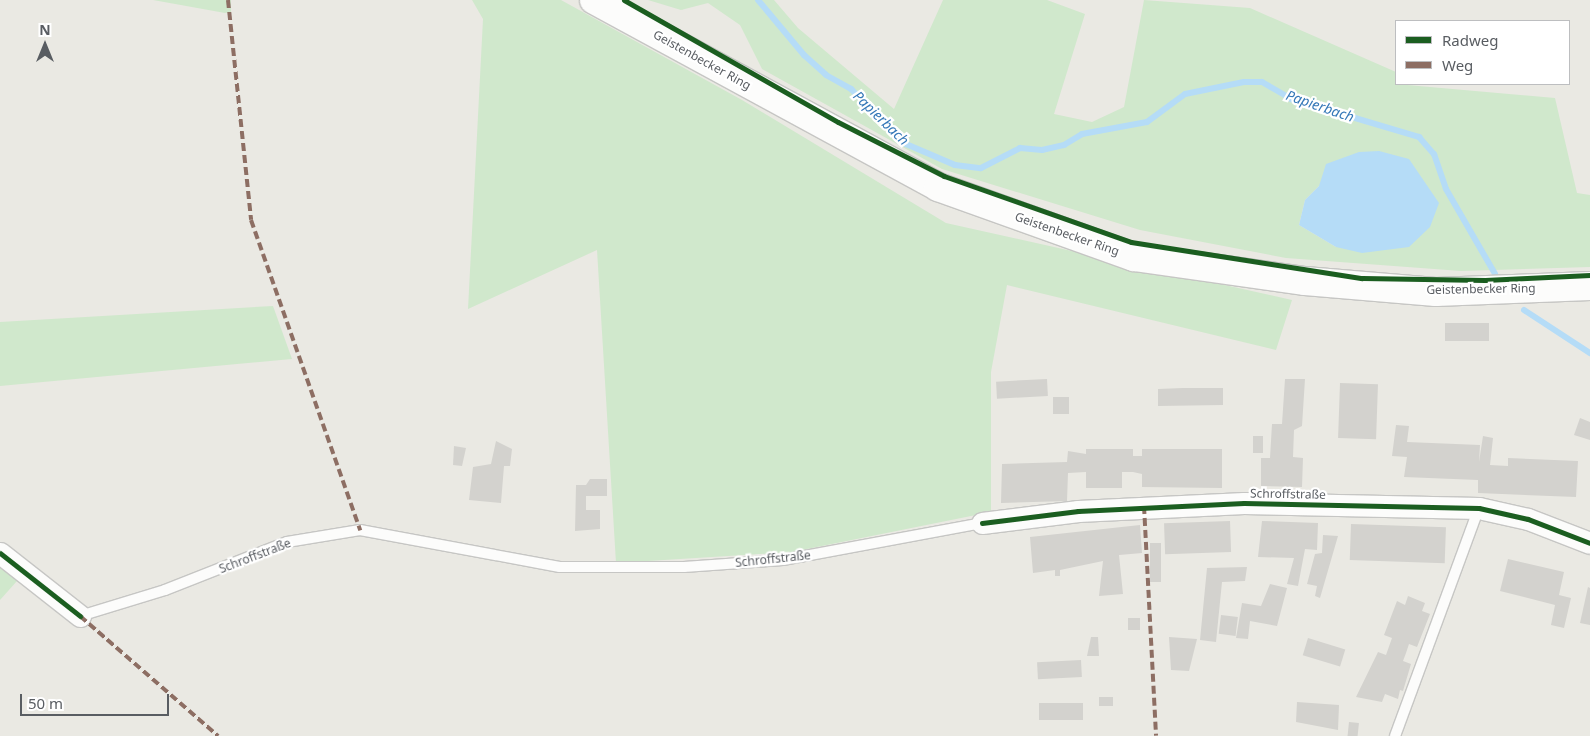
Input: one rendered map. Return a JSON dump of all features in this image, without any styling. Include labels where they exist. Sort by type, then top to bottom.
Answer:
[{"type":"main road","name":"Geistenbecker Ring","points":[[594,0],[938,187],[1134,257],[1305,281],[1436,292],[1590,286]]},
{"type":"street","name":"Schroffstraße","points":[[982,523],[1078,511],[1234,503],[1479,508],[1528,519],[1590,543]]},
{"type":"street","points":[[0,552],[80,616]]},
{"type":"lane","points":[[1395,736],[1479,508]]},
{"type":"lane","name":"Schroffstraße","points":[[80,616],[165,590],[288,542],[360,530],[560,567],[684,567],[792,559],[982,523]]},
{"type":"green space","points":[[153,0],[231,0],[231,12],[225,13]]},
{"type":"green space","points":[[472,0],[561,0],[742,100],[946,223],[1292,300],[1276,350],[1007,285],[991,372],[991,512],[792,552],[616,563],[597,250],[468,309],[483,19]]},
{"type":"green space","points":[[648,0],[774,0],[798,28],[894,109],[943,0],[1047,0],[1085,14],[1054,114],[1092,122],[1124,107],[1144,0],[1250,8],[1395,72],[1395,85],[1555,98],[1577,193],[1590,195],[1590,267],[1461,271],[1286,258],[1140,230],[942,169],[762,69],[740,25],[708,3],[681,10]],"holes":[[[1319,186],[1336,247],[1299,225],[1305,200]]]},
{"type":"green space","points":[[273,306],[292,359],[0,386],[0,322]]},
{"type":"green space","points":[[0,566],[17,581],[0,600]]},
{"type":"water","points":[[1379,151],[1409,159],[1439,203],[1430,227],[1409,247],[1362,253],[1336,247],[1299,225],[1305,200],[1319,186],[1326,164],[1359,152]]},
{"type":"building","points":[[1445,323],[1489,323],[1489,341],[1445,341]]},
{"type":"building","points":[[1047,379],[1048,396],[997,399],[996,382]]},
{"type":"building","points":[[1285,379],[1305,379],[1302,426],[1294,430],[1293,457],[1303,458],[1302,487],[1261,486],[1261,458],[1270,458],[1272,424],[1282,424]]},
{"type":"building","points":[[1340,383],[1378,384],[1376,439],[1338,438]]},
{"type":"building","points":[[1223,388],[1223,405],[1158,406],[1158,389]]},
{"type":"building","points":[[1053,397],[1069,397],[1069,414],[1053,414]]},
{"type":"building","points":[[1580,418],[1590,422],[1590,440],[1574,435]]},
{"type":"building","points":[[1396,425],[1409,426],[1407,442],[1480,445],[1479,462],[1483,436],[1493,438],[1490,465],[1508,466],[1508,458],[1578,461],[1576,497],[1478,493],[1478,480],[1404,477],[1407,457],[1392,456]]},
{"type":"building","points":[[1253,436],[1263,436],[1263,453],[1253,453]]},
{"type":"building","points":[[496,441],[512,449],[510,466],[504,466],[501,503],[469,500],[473,467],[491,464]]},
{"type":"building","points":[[454,446],[466,448],[462,466],[453,465]]},
{"type":"building","points":[[1086,449],[1133,449],[1133,456],[1142,456],[1142,449],[1222,449],[1222,488],[1142,487],[1142,474],[1122,472],[1122,488],[1086,488],[1086,472],[1068,473],[1067,501],[1001,503],[1002,464],[1067,462],[1068,451],[1086,454]]},
{"type":"building","points":[[590,479],[607,479],[607,496],[586,496],[586,510],[600,510],[600,529],[575,531],[576,485],[586,485]]},
{"type":"building","points":[[1230,521],[1231,552],[1165,554],[1164,523]]},
{"type":"building","points":[[1262,521],[1318,523],[1317,550],[1305,549],[1298,586],[1287,584],[1294,558],[1258,557]]},
{"type":"building","points":[[1351,524],[1446,527],[1445,563],[1350,560]]},
{"type":"building","points":[[1140,525],[1142,553],[1119,555],[1123,594],[1099,596],[1103,561],[1060,570],[1060,576],[1055,576],[1055,570],[1033,573],[1030,537]]},
{"type":"building","points":[[1323,535],[1338,536],[1320,598],[1315,596],[1317,586],[1307,584],[1315,554],[1322,553]]},
{"type":"building","points":[[1150,543],[1161,543],[1161,582],[1150,582]]},
{"type":"building","points":[[1508,559],[1564,572],[1559,595],[1571,598],[1564,628],[1551,625],[1555,605],[1500,591]]},
{"type":"building","points":[[1247,567],[1245,581],[1222,582],[1216,642],[1200,640],[1207,568]]},
{"type":"building","points":[[1270,584],[1287,588],[1277,626],[1250,621],[1248,639],[1236,638],[1242,603],[1261,606]]},
{"type":"building","points":[[1588,587],[1590,588],[1590,625],[1580,623]]},
{"type":"building","points":[[1408,596],[1425,603],[1422,611],[1430,614],[1417,647],[1409,644],[1403,661],[1411,664],[1403,691],[1400,690],[1398,699],[1385,694],[1382,702],[1356,697],[1378,652],[1386,655],[1392,638],[1384,635],[1397,601],[1405,605]]},
{"type":"building","points":[[1221,615],[1238,617],[1236,636],[1219,634]]},
{"type":"building","points":[[1128,618],[1140,618],[1140,630],[1128,630]]},
{"type":"building","points":[[1091,637],[1098,637],[1099,656],[1087,656]]},
{"type":"building","points":[[1169,637],[1197,639],[1189,671],[1171,670]]},
{"type":"building","points":[[1308,638],[1345,649],[1340,667],[1303,655]]},
{"type":"building","points":[[1081,660],[1082,677],[1038,679],[1037,662]]},
{"type":"building","points":[[1099,697],[1113,697],[1113,706],[1099,706]]},
{"type":"building","points":[[1297,702],[1339,705],[1338,730],[1296,722]]},
{"type":"building","points":[[1039,703],[1083,703],[1083,720],[1039,720]]},
{"type":"building","points":[[1349,722],[1359,723],[1358,736],[1348,736]]},
{"type":"waterway","name":"Papierbach","points":[[758,0],[804,55],[826,75],[851,89],[906,144],[955,165],[981,168],[1020,148],[1042,150],[1064,145],[1082,134],[1147,122],[1185,94],[1244,82],[1262,82],[1291,99],[1419,137],[1434,154],[1446,189],[1495,274]]},
{"type":"waterway","name":"Papierbach","points":[[1524,310],[1590,353]]},
{"type":"marked path","points":[[228,0],[251,220],[360,530]]},
{"type":"marked path","points":[[1144,506],[1156,736]]},
{"type":"marked path","points":[[80,616],[218,736]]},
{"type":"cycle path","points":[[624,0],[838,122],[944,176],[1131,242],[1362,278],[1485,280],[1590,275]]},
{"type":"cycle path","points":[[982,523],[1078,511],[1244,503],[1479,508],[1528,519],[1590,543]]},
{"type":"cycle path","points":[[0,553],[80,616]]}]
